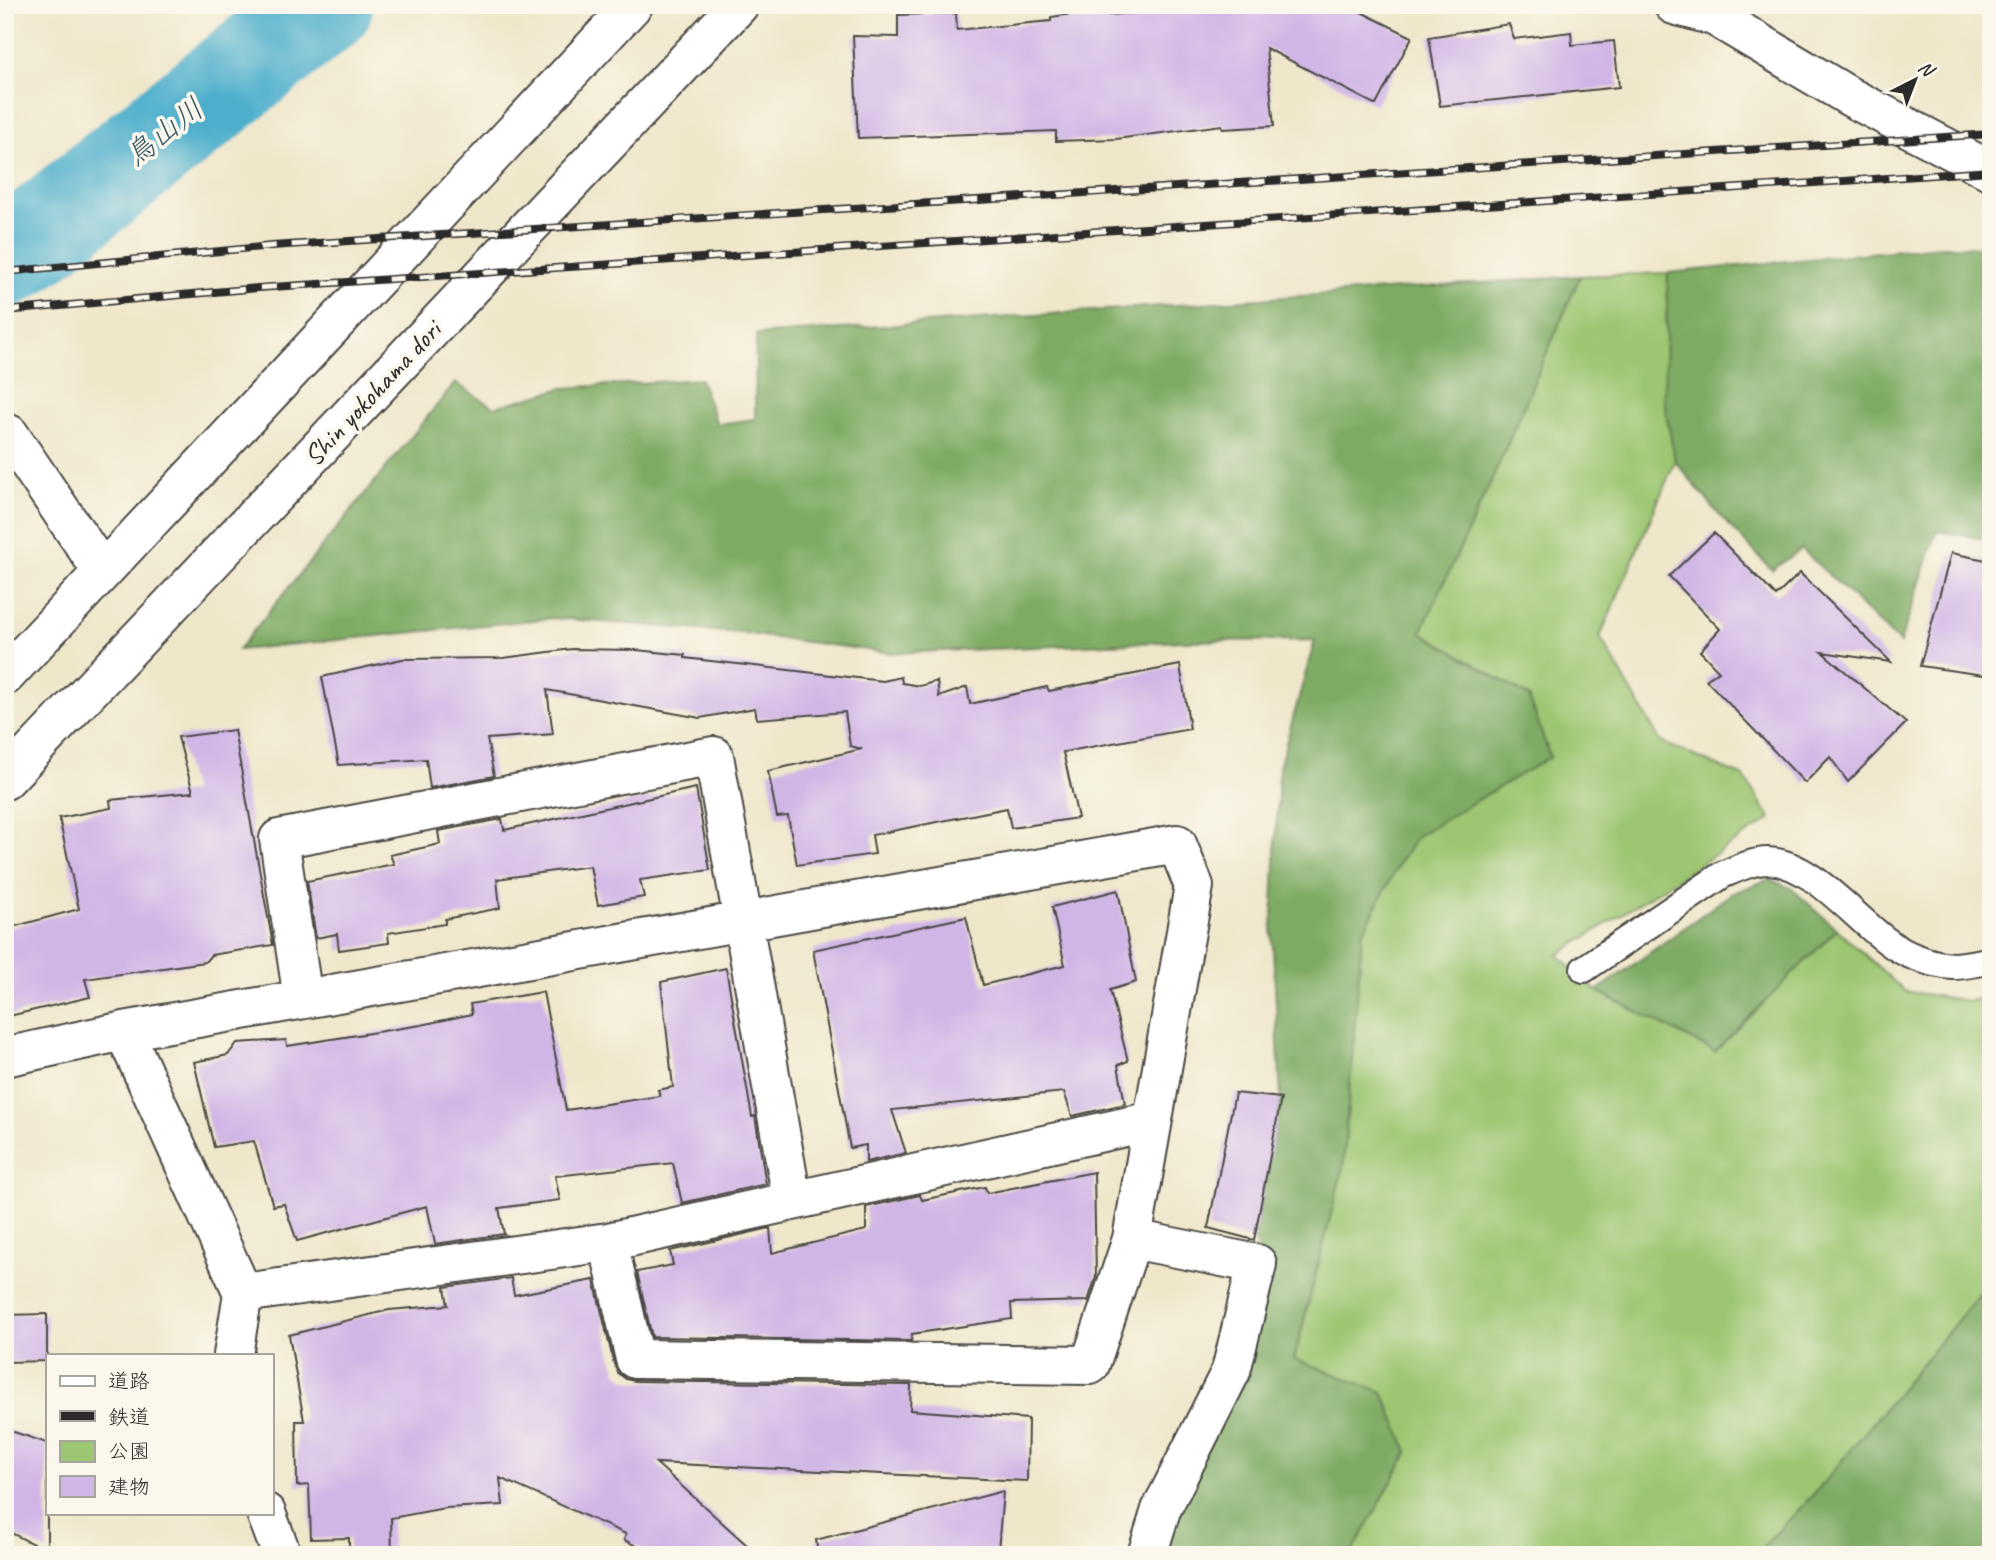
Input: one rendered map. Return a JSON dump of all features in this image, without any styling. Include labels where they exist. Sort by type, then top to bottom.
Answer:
[{"type":"street","name":"Shin yokohama dori","points":[[5,780],[739,5]]},
{"type":"street","points":[[1675,5],[1714,16],[1852,98],[1991,171]]},
{"type":"street","points":[[5,677],[633,6]]},
{"type":"street","points":[[5,437],[9,434],[102,571]]},
{"type":"street","points":[[303,999],[279,839],[714,756],[792,1200]]},
{"type":"street","points":[[5,1057],[124,1031],[1177,844],[1194,886],[1132,1239],[1090,1365],[635,1359],[608,1242]]},
{"type":"street","points":[[124,1031],[243,1293],[233,1354]]},
{"type":"street","points":[[243,1293],[608,1242],[1152,1121]]},
{"type":"street","points":[[1132,1239],[1257,1264],[1231,1371],[1161,1510],[1147,1555]]},
{"type":"street","points":[[267,1514],[282,1555]]},
{"type":"lane","points":[[1584,969],[1722,875],[1744,865],[1768,861],[1801,872],[1823,886],[1859,920],[1898,949],[1925,960],[1953,966],[1991,961]]},
{"type":"green space","points":[[1940,246],[1991,247],[1991,540],[1937,531],[1900,643],[1802,549],[1772,570],[1721,517],[1675,461],[1664,400],[1668,273]]},
{"type":"green space","points":[[1668,273],[1664,400],[1675,461],[1600,637],[1661,742],[1744,777],[1771,819],[1558,955],[1597,991],[1715,1052],[1837,929],[1904,991],[1969,1001],[1991,997],[1991,1280],[1815,1493],[1755,1555],[1351,1555],[1408,1452],[1294,1360],[1343,1167],[1362,934],[1400,861],[1418,835],[1550,757],[1529,697],[1421,632],[1494,475],[1580,276]]},
{"type":"green space","points":[[1580,276],[1494,475],[1421,632],[1529,697],[1550,757],[1418,835],[1400,861],[1362,934],[1343,1167],[1294,1359],[1383,1392],[1408,1452],[1351,1555],[1155,1555],[1265,1267],[1254,1240],[1281,1098],[1272,930],[1279,768],[1315,640],[1183,641],[890,653],[740,633],[554,618],[238,650],[455,383],[494,407],[563,388],[700,379],[717,424],[755,419],[756,335]]},
{"type":"green space","points":[[1769,879],[1791,888],[1837,929],[1715,1052],[1597,991],[1731,894]]},
{"type":"green space","points":[[1991,1280],[1991,1555],[1755,1555],[1815,1493]]},
{"type":"building","points":[[1183,5],[1347,5],[1412,37],[1376,105],[1266,48],[1274,126],[1223,129],[1222,125],[1116,139],[1056,141],[1056,131],[858,138],[853,36],[898,37],[898,15],[956,13],[957,30],[1051,21],[1051,17],[1108,9],[1108,15],[1190,9]]},
{"type":"building","points":[[1509,24],[1514,39],[1571,32],[1572,45],[1614,41],[1619,87],[1440,106],[1429,37]]},
{"type":"building","points":[[1714,533],[1776,596],[1800,573],[1891,662],[1822,652],[1906,723],[1848,782],[1830,757],[1805,783],[1706,680],[1719,671],[1700,651],[1720,629],[1669,576]]},
{"type":"building","points":[[1951,553],[1991,561],[1991,676],[1920,666]]},
{"type":"building","points":[[572,649],[636,650],[685,655],[685,658],[883,681],[901,677],[902,683],[920,686],[937,681],[939,697],[967,687],[970,704],[1047,687],[1049,691],[1180,665],[1190,729],[1063,752],[1078,818],[1011,828],[1007,808],[872,835],[875,854],[797,865],[788,816],[777,817],[768,771],[862,749],[850,746],[845,712],[757,719],[755,708],[700,718],[547,690],[553,734],[487,739],[494,776],[430,788],[426,759],[339,765],[322,677],[402,659],[503,658]]},
{"type":"building","points":[[234,730],[273,945],[211,955],[205,962],[85,979],[90,997],[5,1017],[5,929],[79,909],[59,818],[111,808],[110,800],[193,792],[178,737]]},
{"type":"building","points":[[696,788],[710,870],[640,880],[644,897],[598,905],[590,866],[497,879],[500,908],[445,919],[445,924],[388,933],[389,943],[339,950],[337,934],[316,938],[307,881],[394,864],[390,855],[440,844],[438,831],[502,819],[504,830]]},
{"type":"building","points":[[1118,890],[1136,982],[1110,990],[1128,1061],[1118,1065],[1125,1104],[1072,1116],[1064,1092],[892,1110],[906,1153],[866,1162],[866,1145],[850,1148],[813,950],[966,917],[983,985],[1065,965],[1052,907]]},
{"type":"building","points":[[726,968],[766,1184],[682,1203],[673,1163],[555,1176],[560,1200],[499,1208],[504,1234],[435,1244],[427,1206],[297,1241],[284,1204],[273,1206],[254,1141],[214,1147],[194,1062],[228,1055],[237,1043],[286,1040],[287,1046],[421,1025],[472,1014],[470,1004],[543,992],[566,1110],[660,1096],[658,1090],[673,1087],[661,982]]},
{"type":"building","points":[[1235,1093],[1281,1098],[1254,1240],[1208,1228]]},
{"type":"building","points":[[1094,1172],[1096,1277],[1088,1301],[1011,1303],[1012,1319],[912,1334],[911,1341],[652,1337],[637,1272],[673,1265],[670,1251],[770,1228],[772,1253],[866,1230],[866,1207],[920,1195],[922,1200],[985,1187],[987,1193]]},
{"type":"building","points":[[511,1278],[514,1295],[594,1280],[614,1364],[618,1373],[626,1379],[911,1385],[910,1410],[1028,1419],[1027,1481],[656,1463],[758,1555],[654,1555],[624,1540],[626,1534],[500,1478],[503,1505],[445,1508],[391,1518],[392,1555],[349,1555],[349,1538],[311,1539],[309,1485],[297,1486],[296,1421],[304,1421],[289,1335],[389,1310],[448,1305],[445,1287]]},
{"type":"building","points":[[47,1314],[46,1361],[5,1362],[5,1315]]},
{"type":"building","points":[[5,1429],[46,1443],[47,1551],[5,1530]]},
{"type":"building","points":[[1003,1491],[998,1551],[959,1555],[818,1555],[816,1540]]},
{"type":"waterway","name":"鳥山川","points":[[5,258],[35,238],[324,5]]},
{"type":"railway","points":[[5,272],[272,246],[1991,134]]},
{"type":"railway","points":[[5,311],[258,288],[1991,171]]}]
